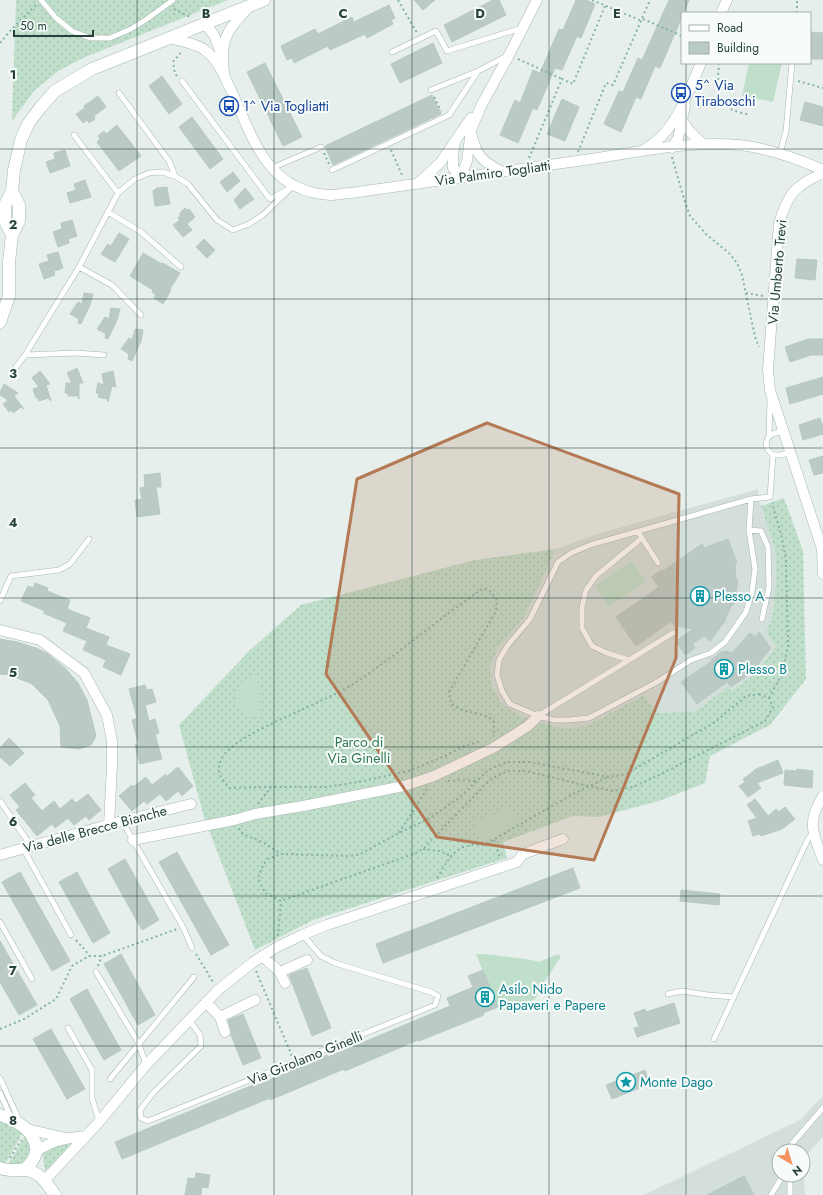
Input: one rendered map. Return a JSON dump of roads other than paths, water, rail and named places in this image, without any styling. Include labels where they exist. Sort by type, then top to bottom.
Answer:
[{"type":"street","points":[[0,322],[9,296],[12,235],[18,221],[19,205],[12,191],[14,170],[21,140],[28,124],[40,108],[55,91],[92,69],[250,7],[264,0]]},
{"type":"street","points":[[456,139],[453,155],[453,168],[461,177],[467,160],[470,130],[481,106],[537,0]]},
{"type":"street","points":[[721,12],[727,0]]},
{"type":"street","points":[[218,59],[225,40],[232,27],[250,7]]},
{"type":"street","name":"Via Palmiro Togliatti","points":[[205,24],[224,75],[253,140],[263,158],[284,179],[294,186],[314,192],[330,195],[703,144],[741,145],[780,154],[802,161],[823,172]]},
{"type":"street","name":"Via Palmiro Togliatti","points":[[169,38],[188,42],[205,49],[218,59]]},
{"type":"street","points":[[643,151],[660,138],[670,126],[686,98],[701,64]]},
{"type":"street","points":[[672,148],[678,138],[686,98]]},
{"type":"street","points":[[417,184],[440,162],[481,106]]},
{"type":"street","points":[[682,120],[689,131],[703,144]]},
{"type":"street","points":[[670,126],[672,148]]},
{"type":"street","points":[[470,130],[475,150],[484,162],[502,172]]},
{"type":"street","name":"Via Umberto Trevi","points":[[823,172],[792,192],[784,207],[779,224],[768,370],[770,390],[822,549],[823,574]]},
{"type":"street","points":[[0,630],[40,640],[84,673],[107,715],[112,741],[109,825]]},
{"type":"street","points":[[133,840],[234,820],[255,814],[404,786],[434,776],[493,748],[528,726],[538,716]]},
{"type":"street","points":[[823,796],[816,808],[812,820],[813,832],[823,860]]},
{"type":"street","name":"Via delle Brecce Bianche","points":[[0,854],[191,804]]},
{"type":"street","points":[[41,1177],[86,1136],[146,1065],[218,990],[262,956],[302,935],[327,925],[517,862],[523,854],[562,839]]},
{"type":"street","points":[[262,956],[280,972],[285,983]]},
{"type":"street","points":[[280,972],[307,960]]},
{"type":"street","points":[[220,1017],[255,1000]]},
{"type":"street","points":[[206,1002],[220,1017],[225,1032]]},
{"type":"street","points":[[10,1119],[66,1138]]},
{"type":"street","points":[[10,1119],[34,1140],[41,1177],[55,1195]]},
{"type":"street","points":[[24,1170],[30,1165],[36,1154],[47,1144],[66,1138],[86,1136]]},
{"type":"street","points":[[2,1169],[24,1170],[41,1177]]},
{"type":"lane","points":[[40,2],[72,32],[90,38],[110,38],[147,19],[173,0]]},
{"type":"lane","points":[[392,52],[436,31],[447,51],[522,28]]},
{"type":"lane","points":[[431,90],[478,71],[509,55]]},
{"type":"lane","points":[[780,154],[786,131],[792,64]]},
{"type":"lane","points":[[332,170],[449,115],[478,71]]},
{"type":"lane","points":[[182,81],[270,199],[294,186]]},
{"type":"lane","points":[[119,93],[169,161],[175,176]]},
{"type":"lane","points":[[74,134],[118,193]]},
{"type":"lane","points":[[272,168],[321,147]]},
{"type":"lane","points":[[14,370],[25,356],[79,267],[118,193],[135,179],[149,173],[162,172],[175,176],[188,184],[217,220],[233,230],[249,224],[263,215],[294,186]]},
{"type":"lane","points":[[108,212],[141,232],[181,267]]},
{"type":"lane","points":[[79,267],[112,285],[141,315]]},
{"type":"lane","points":[[25,356],[76,353],[104,355]]},
{"type":"lane","name":"Via Umberto Trevi","points":[[751,499],[770,497],[773,455],[768,451],[766,446],[769,436],[770,390]]},
{"type":"lane","points":[[769,436],[783,432]]},
{"type":"lane","points":[[773,455],[778,456],[790,452]]},
{"type":"lane","points":[[751,499],[749,530],[755,569],[752,592],[746,612],[726,642],[711,653],[691,660],[657,682],[589,718],[554,720],[538,716],[510,704],[502,691],[497,675],[499,660],[508,644],[530,619],[558,562],[571,553],[590,545],[751,499]]},
{"type":"lane","points":[[749,530],[761,531],[768,547],[769,587],[762,619]]},
{"type":"lane","points":[[638,532],[658,563]]},
{"type":"lane","points":[[629,660],[607,653],[592,646],[582,628],[582,607],[586,590],[596,576],[642,538]]},
{"type":"lane","points":[[0,601],[11,576],[59,570],[70,564],[89,539]]},
{"type":"lane","points":[[538,716],[673,633]]},
{"type":"lane","points":[[0,801],[27,847],[71,935]]},
{"type":"lane","points":[[122,821],[183,927],[192,948]]},
{"type":"lane","points":[[714,1039],[807,840],[813,832]]},
{"type":"lane","points":[[0,922],[32,979]]},
{"type":"lane","name":"Via Girolamo Ginelli","points":[[189,1020],[200,1035],[201,1046],[154,1092],[140,1110],[141,1118],[148,1121],[435,1005],[438,996],[431,992],[335,963],[321,956],[302,935]]},
{"type":"lane","points":[[96,972],[139,1044],[146,1065]]},
{"type":"lane","points":[[110,1080],[194,977]]},
{"type":"lane","points":[[668,994],[682,991],[734,997]]},
{"type":"lane","points":[[68,1028],[92,1070],[92,1098],[99,1122]]},
{"type":"lane","points":[[0,1078],[10,1119]]},
{"type":"lane","points":[[0,1093],[10,1119]]},
{"type":"lane","points":[[793,1143],[823,1108]]},
{"type":"lane","points":[[771,1195],[779,1183]]},
{"type":"lane","points":[[790,1183],[790,1195]]},
{"type":"place","name":"5^ Via Tiraboschi","points":[[681,93]]},
{"type":"place","name":"1^ Via Togliatti","points":[[229,106]]},
{"type":"place","name":"Plesso A","points":[[700,596]]},
{"type":"place","name":"Plesso B","points":[[724,669]]},
{"type":"place","name":"Asilo Nido Papaveri e Papere","points":[[485,997]]},
{"type":"place","name":"Monte Dago","points":[[626,1082]]},
{"type":"park label","name":"Parco di Via Ginelli","points":[[359,750]]}]
